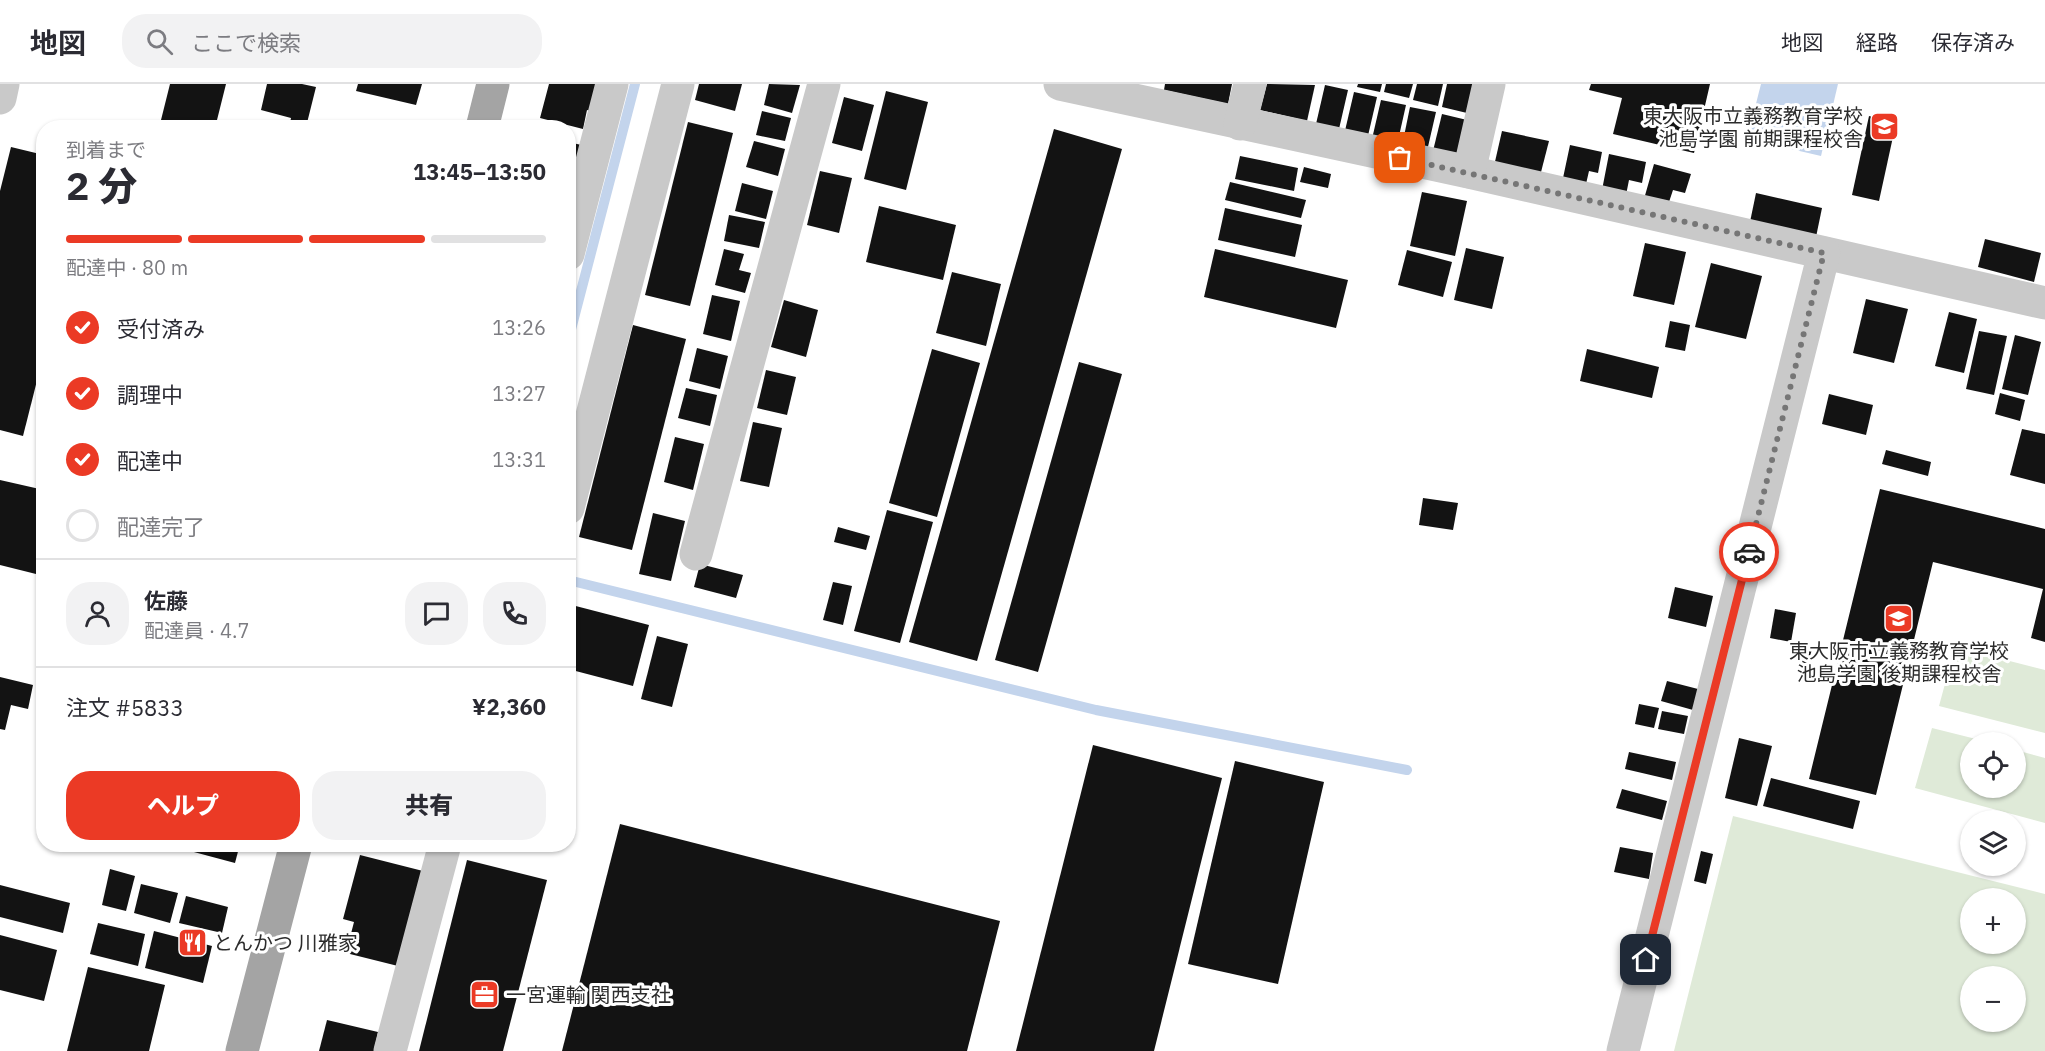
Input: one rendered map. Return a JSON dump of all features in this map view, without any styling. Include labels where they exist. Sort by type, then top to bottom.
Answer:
[{"type":"main road","points":[[484,120],[493,84]]},
{"type":"main road","points":[[242,1051],[294,852]]},
{"type":"street","points":[[0,98],[3,84]]},
{"type":"street","points":[[576,223],[612,84]]},
{"type":"street","points":[[576,477],[678,84]]},
{"type":"street","points":[[696,554],[824,84]]},
{"type":"street","points":[[1240,124],[1250,84]]},
{"type":"street","points":[[1469,172],[1489,84]]},
{"type":"street","points":[[1078,86],[2045,303]]},
{"type":"street","points":[[1623,1051],[1824,253]]},
{"type":"street","points":[[390,1051],[443,852]]},
{"type":"green space","points":[[1955,647],[2045,670],[2045,733],[1939,706]]},
{"type":"green space","points":[[1932,728],[1960,735],[1960,798],[2026,798],[2026,753],[2045,758],[2045,823],[2026,818],[2026,810],[1997,810],[1915,788]]},
{"type":"green space","points":[[1733,816],[1960,873],[1960,876],[1973,876],[2021,888],[1960,888],[1960,954],[2026,954],[2026,889],[2045,894],[2045,1051],[1674,1051]]},
{"type":"water","points":[[1761,84],[1838,84],[1821,156],[1747,139]]},
{"type":"building","points":[[170,84],[226,84],[217,120],[161,120]]},
{"type":"building","points":[[267,84],[302,84],[316,87],[308,120],[291,120],[291,118],[261,110]]},
{"type":"building","points":[[358,84],[422,84],[416,105],[356,91]]},
{"type":"building","points":[[549,84],[604,84],[597,113],[587,110],[583,129],[576,127],[576,120],[540,118]]},
{"type":"building","points":[[699,84],[742,84],[735,111],[695,100]]},
{"type":"building","points":[[769,84],[800,85],[792,113],[764,105]]},
{"type":"building","points":[[1165,84],[1232,84],[1228,104],[1164,90]]},
{"type":"building","points":[[1267,84],[1315,85],[1307,121],[1260,110]]},
{"type":"building","points":[[1358,84],[1382,84],[1380,92],[1357,87]]},
{"type":"building","points":[[1386,84],[1413,84],[1409,98],[1384,92]]},
{"type":"building","points":[[1417,84],[1443,84],[1438,106],[1413,100]]},
{"type":"building","points":[[1447,84],[1474,84],[1467,113],[1442,107]]},
{"type":"building","points":[[1591,84],[1710,84],[1694,153],[1613,134],[1622,98],[1589,90]]},
{"type":"building","points":[[1325,85],[1348,90],[1339,129],[1316,124]]},
{"type":"building","points":[[886,91],[928,102],[906,190],[864,179]]},
{"type":"building","points":[[1354,92],[1377,97],[1367,140],[1344,135]]},
{"type":"building","points":[[844,97],[874,105],[862,151],[832,143]]},
{"type":"building","points":[[1381,100],[1406,105],[1397,145],[1372,139]]},
{"type":"building","points":[[1410,107],[1436,112],[1427,151],[1402,146]]},
{"type":"building","points":[[762,111],[791,118],[785,141],[756,135]]},
{"type":"building","points":[[1442,114],[1467,120],[1457,160],[1432,155]]},
{"type":"building","points":[[1869,116],[1896,123],[1879,201],[1852,195]]},
{"type":"building","points":[[688,122],[733,133],[690,306],[645,295]]},
{"type":"building","points":[[1054,129],[1122,149],[977,661],[909,642]]},
{"type":"building","points":[[1502,131],[1549,141],[1540,176],[1494,166]]},
{"type":"building","points":[[754,141],[785,149],[778,176],[746,167]]},
{"type":"building","points":[[576,144],[586,146],[579,181],[576,180]]},
{"type":"building","points":[[1570,145],[1602,152],[1598,173],[1589,171],[1586,184],[1563,178]]},
{"type":"building","points":[[11,147],[36,153],[36,385],[23,436],[0,430],[0,191]]},
{"type":"building","points":[[1609,154],[1646,162],[1642,183],[1629,180],[1626,195],[1602,190]]},
{"type":"building","points":[[1240,156],[1298,168],[1294,191],[1235,179]]},
{"type":"building","points":[[1654,164],[1691,174],[1685,193],[1673,190],[1668,205],[1644,199]]},
{"type":"building","points":[[1304,167],[1331,174],[1328,188],[1300,182]]},
{"type":"building","points":[[820,171],[852,178],[839,233],[807,225]]},
{"type":"building","points":[[1230,182],[1306,200],[1301,218],[1225,200]]},
{"type":"building","points":[[742,183],[773,191],[766,219],[735,211]]},
{"type":"building","points":[[1422,192],[1467,201],[1455,256],[1410,246]]},
{"type":"building","points":[[1756,193],[1822,208],[1816,237],[1750,222]]},
{"type":"building","points":[[879,206],[956,225],[943,280],[866,262]]},
{"type":"building","points":[[1225,208],[1302,225],[1295,257],[1218,240]]},
{"type":"building","points":[[729,215],[765,222],[759,248],[724,241]]},
{"type":"building","points":[[1985,239],[2041,253],[2034,282],[1978,267]]},
{"type":"building","points":[[1645,243],[1686,252],[1674,305],[1633,296]]},
{"type":"building","points":[[1466,248],[1504,257],[1492,309],[1454,300]]},
{"type":"building","points":[[724,249],[744,254],[739,270],[751,273],[745,293],[715,285]]},
{"type":"building","points":[[1215,249],[1348,280],[1336,328],[1204,297]]},
{"type":"building","points":[[1407,250],[1452,262],[1443,297],[1398,285]]},
{"type":"building","points":[[1711,263],[1762,276],[1746,339],[1695,327]]},
{"type":"building","points":[[952,272],[1001,284],[986,346],[936,333]]},
{"type":"building","points":[[712,295],[740,301],[731,341],[703,334]]},
{"type":"building","points":[[1866,299],[1908,309],[1894,363],[1853,353]]},
{"type":"building","points":[[784,300],[818,310],[806,357],[771,347]]},
{"type":"building","points":[[1949,312],[1977,319],[1964,373],[1935,366]]},
{"type":"building","points":[[1670,321],[1690,325],[1685,351],[1665,347]]},
{"type":"building","points":[[633,325],[686,339],[632,550],[579,537]]},
{"type":"building","points":[[1979,331],[2007,336],[1994,395],[1966,389]]},
{"type":"building","points":[[2015,335],[2041,342],[2028,395],[2002,389]]},
{"type":"building","points":[[697,348],[728,356],[720,389],[689,381]]},
{"type":"building","points":[[932,349],[980,363],[937,517],[889,503]]},
{"type":"building","points":[[1587,349],[1659,367],[1652,398],[1580,381]]},
{"type":"building","points":[[1079,362],[1122,374],[1038,672],[995,660]]},
{"type":"building","points":[[766,370],[796,377],[787,415],[757,408]]},
{"type":"building","points":[[686,388],[717,395],[710,426],[678,418]]},
{"type":"building","points":[[2000,393],[2025,400],[2020,421],[1995,414]]},
{"type":"building","points":[[1829,394],[1873,405],[1866,435],[1822,424]]},
{"type":"building","points":[[753,422],[782,428],[769,487],[740,481]]},
{"type":"building","points":[[2022,429],[2045,434],[2045,484],[2010,475]]},
{"type":"building","points":[[675,437],[704,444],[693,490],[664,482]]},
{"type":"building","points":[[1886,450],[1931,462],[1928,476],[1882,464]]},
{"type":"building","points":[[0,480],[36,488],[36,574],[0,565]]},
{"type":"building","points":[[1880,489],[2045,529],[2045,642],[2031,638],[2043,589],[1933,562],[1876,795],[1809,779]]},
{"type":"building","points":[[1423,498],[1458,503],[1453,530],[1419,525]]},
{"type":"building","points":[[887,510],[933,522],[900,643],[854,631]]},
{"type":"building","points":[[653,513],[685,521],[671,581],[639,574]]},
{"type":"building","points":[[838,527],[870,536],[866,550],[834,542]]},
{"type":"building","points":[[700,564],[743,575],[736,598],[694,587]]},
{"type":"building","points":[[833,582],[852,586],[843,625],[823,620]]},
{"type":"building","points":[[1675,587],[1713,596],[1706,627],[1668,618]]},
{"type":"building","points":[[576,606],[649,625],[633,686],[576,671]]},
{"type":"building","points":[[1775,609],[1796,613],[1791,642],[1770,638]]},
{"type":"building","points":[[657,636],[688,644],[672,707],[641,699]]},
{"type":"building","points":[[1799,642],[1813,645],[1808,664],[1795,660]]},
{"type":"building","points":[[0,677],[33,685],[28,709],[11,705],[5,730],[0,729]]},
{"type":"building","points":[[1667,681],[1698,689],[1693,710],[1661,701]]},
{"type":"building","points":[[1639,704],[1659,708],[1654,728],[1635,724]]},
{"type":"building","points":[[1662,711],[1688,716],[1684,734],[1658,729]]},
{"type":"building","points":[[1739,738],[1772,746],[1757,806],[1725,798]]},
{"type":"building","points":[[1093,745],[1222,778],[1154,1051],[1016,1051]]},
{"type":"building","points":[[1629,752],[1676,762],[1672,780],[1625,769]]},
{"type":"building","points":[[1235,761],[1324,782],[1278,984],[1188,964]]},
{"type":"building","points":[[1771,778],[1860,801],[1853,829],[1763,806]]},
{"type":"building","points":[[1622,789],[1667,801],[1662,820],[1616,808]]},
{"type":"building","points":[[620,824],[1000,921],[967,1051],[562,1051]]},
{"type":"building","points":[[1620,847],[1653,853],[1649,879],[1614,872]]},
{"type":"building","points":[[1701,851],[1713,854],[1706,884],[1694,881]]},
{"type":"building","points":[[194,852],[238,852],[235,863]]},
{"type":"building","points":[[360,855],[423,871],[398,966],[346,953],[354,922],[343,919]]},
{"type":"building","points":[[467,860],[547,880],[503,1051],[419,1051]]},
{"type":"building","points":[[110,869],[135,876],[126,911],[102,905]]},
{"type":"building","points":[[141,884],[178,893],[170,923],[134,913]]},
{"type":"building","points":[[0,885],[70,903],[63,933],[0,917]]},
{"type":"building","points":[[186,896],[228,907],[222,933],[179,923]]},
{"type":"building","points":[[98,923],[145,934],[138,966],[90,954]]},
{"type":"building","points":[[154,931],[212,946],[203,983],[145,968]]},
{"type":"building","points":[[0,935],[57,950],[44,1001],[0,990]]},
{"type":"building","points":[[88,967],[165,985],[149,1051],[67,1051]]},
{"type":"building","points":[[327,1020],[378,1032],[374,1051],[319,1051]]},
{"type":"waterway","points":[[576,310],[635,84]]},
{"type":"waterway","points":[[576,582],[1096,710],[1407,770]]},
{"type":"way so far","points":[[1400,158],[1824,253],[1749,552]]},
{"type":"place","name":"東大阪市立義務教育学校 池島学園 前期課程校舎","points":[[1884,126]]},
{"type":"place","name":"東大阪市立義務教育学校 池島学園 後期課程校舎","points":[[1899,619]]},
{"type":"place","name":"とんかつ 川雅家","points":[[192,942]]},
{"type":"place","name":"一宮運輸 関西支社","points":[[485,994]]},
{"type":"route","points":[[1646,960],[1749,552]]}]
